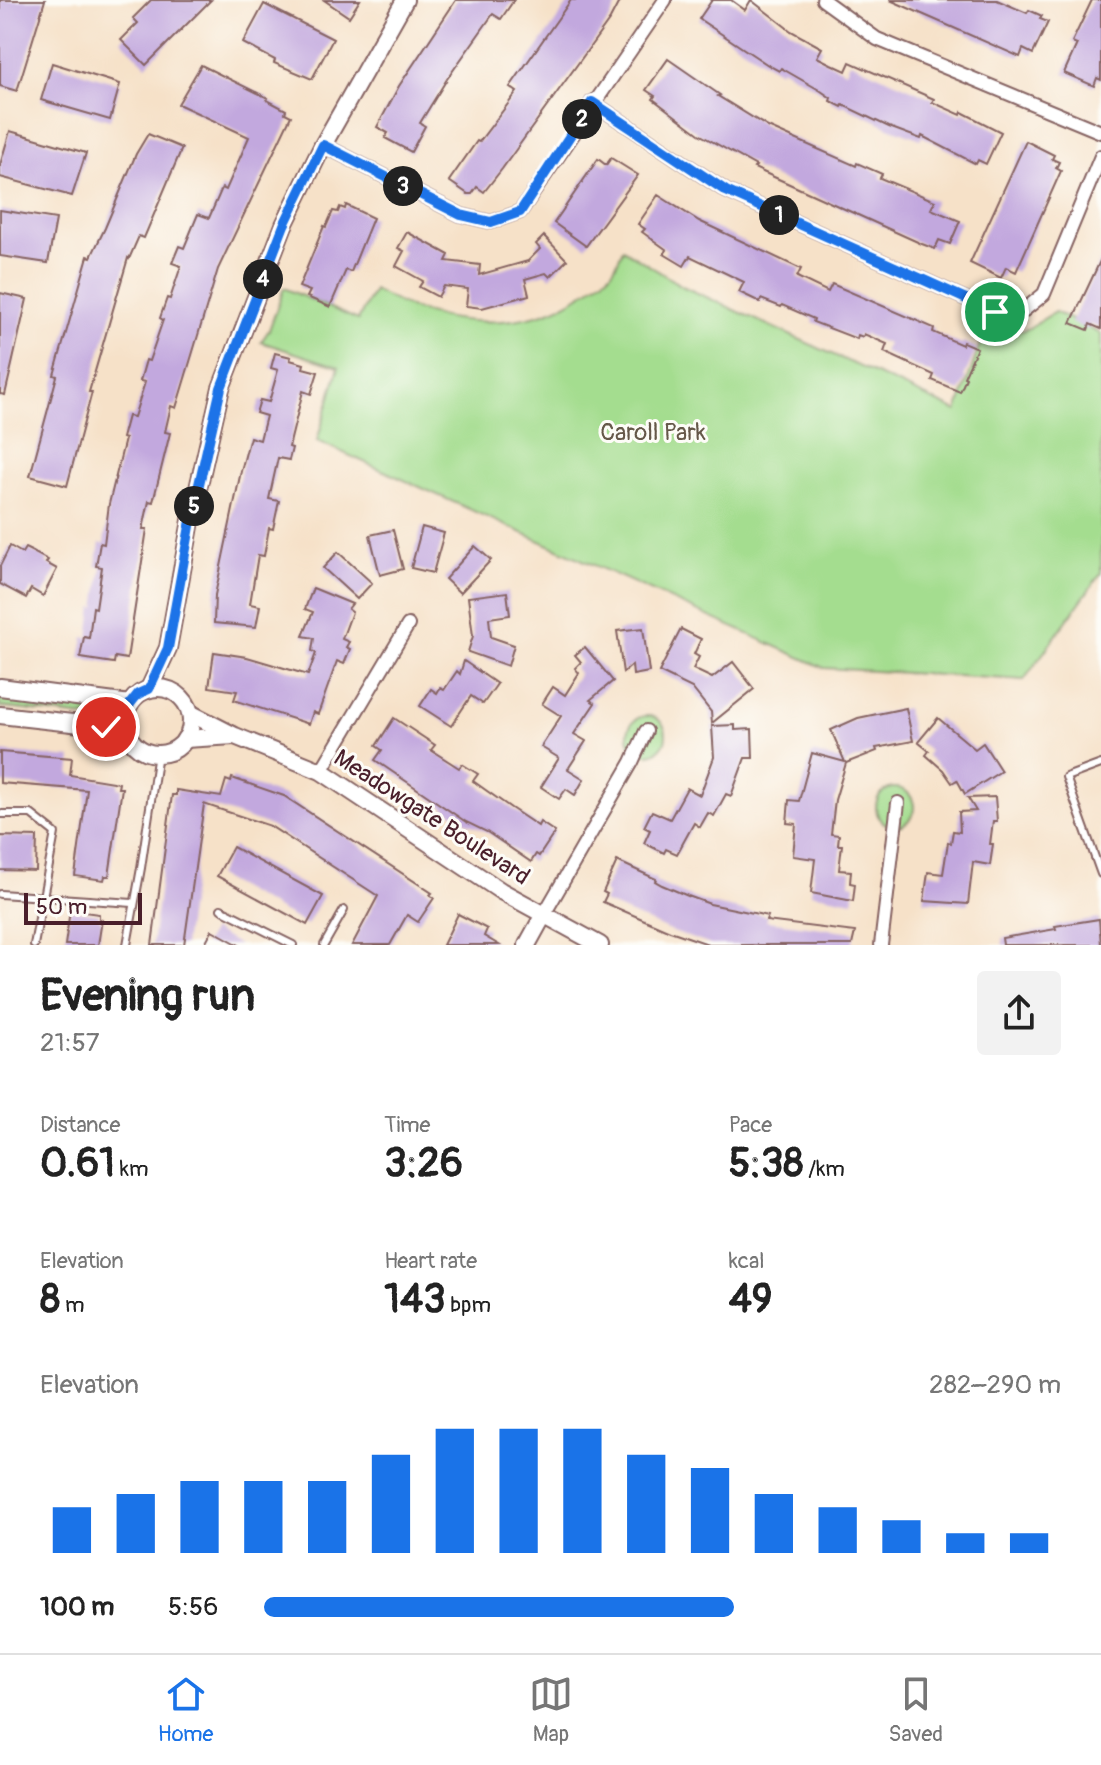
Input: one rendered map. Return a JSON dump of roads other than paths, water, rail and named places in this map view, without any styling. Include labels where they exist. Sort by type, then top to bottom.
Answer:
[{"type":"street","points":[[149,689],[168,648],[192,515],[221,388],[284,225],[323,145],[405,0]]},
{"type":"street","points":[[323,145],[461,215],[491,222],[520,212],[592,102],[665,0]]},
{"type":"street","points":[[823,0],[877,39],[1101,132]]},
{"type":"street","points":[[592,102],[726,191],[995,312],[1023,311],[1044,294],[1101,156]]},
{"type":"street","points":[[321,771],[408,625]]},
{"type":"street","points":[[168,648],[175,692]]},
{"type":"street","points":[[0,687],[130,704]]},
{"type":"street","points":[[149,689],[175,692],[190,713],[190,726],[185,739],[177,748],[158,753],[141,749],[131,740],[126,729],[125,716],[130,704],[138,694],[149,689]]},
{"type":"street","name":"Meadowgate Boulevard","points":[[190,713],[235,736],[321,771],[501,891],[600,945]]},
{"type":"street","points":[[0,715],[126,729]]},
{"type":"street","points":[[527,945],[632,762],[646,731]]},
{"type":"street","name":"Meadowgate Boulevard","points":[[185,739],[235,736]]},
{"type":"street","points":[[881,945],[898,803]]},
{"type":"lane","points":[[127,945],[158,753]]},
{"type":"lane","points":[[1101,764],[1066,777],[1101,874]]},
{"type":"lane","points":[[0,814],[31,814],[55,833],[34,945]]},
{"type":"lane","points":[[0,894],[133,903]]},
{"type":"lane","points":[[221,909],[293,945]]},
{"type":"lane","points":[[324,945],[344,910]]},
{"type":"park label","name":"Caroll Park","points":[[653,432]]}]
